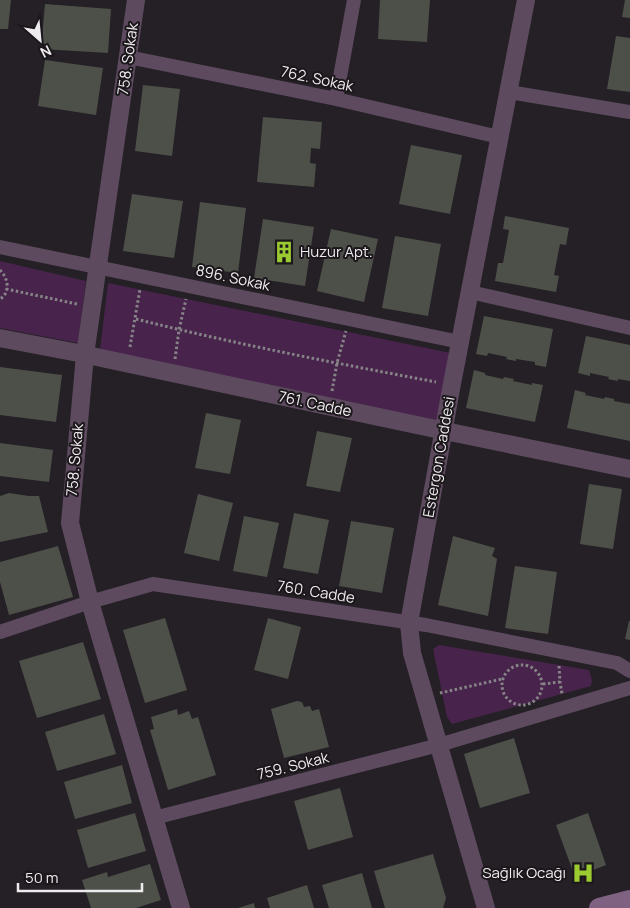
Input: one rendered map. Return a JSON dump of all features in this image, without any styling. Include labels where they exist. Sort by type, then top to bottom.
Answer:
[{"type":"main road","points":[[599,908],[630,900]]},
{"type":"street","name":"758. Sokak","points":[[136,0],[84,354],[70,523],[90,602],[181,908]]},
{"type":"street","points":[[336,99],[354,0]]},
{"type":"street","name":"Estergon Caddesi","points":[[486,908],[412,653],[410,623],[460,342],[526,0]]},
{"type":"street","name":"762. Sokak","points":[[128,57],[336,99],[499,137]]},
{"type":"street","points":[[509,92],[630,112]]},
{"type":"street","name":"896. Sokak","points":[[0,247],[460,342]]},
{"type":"street","points":[[470,292],[630,328]]},
{"type":"street","name":"761. Cadde","points":[[0,338],[630,469]]},
{"type":"street","name":"760. Cadde","points":[[0,632],[90,602],[153,584],[410,623],[617,663],[630,671]]},
{"type":"street","name":"759. Sokak","points":[[154,818],[439,745],[630,688]]},
{"type":"path","points":[[0,270],[5,275],[8,286],[4,297],[0,299]]},
{"type":"path","points":[[128,364],[142,276]]},
{"type":"path","points":[[172,373],[179,330],[190,286]]},
{"type":"path","points":[[6,289],[91,307]]},
{"type":"path","points":[[328,407],[348,318]]},
{"type":"path","points":[[136,319],[179,330],[436,382]]},
{"type":"path","points":[[521,664],[528,665],[538,672],[543,684],[542,691],[538,697],[527,705],[513,703],[507,699],[502,686],[505,674],[521,664]]},
{"type":"path","points":[[425,696],[503,679]]},
{"type":"path","points":[[543,684],[560,682]]},
{"type":"shaded area","points":[[0,261],[86,281],[78,343],[0,328]]},
{"type":"shaded area","points":[[108,283],[451,353],[439,421],[100,350]]},
{"type":"shaded area","points":[[439,645],[589,670],[592,680],[591,686],[452,724],[447,717],[433,649]]},
{"type":"building","points":[[0,0],[11,0],[8,29],[0,29]]},
{"type":"building","points":[[380,0],[430,0],[427,42],[378,39]]},
{"type":"building","points":[[625,0],[630,0],[630,18],[622,17]]},
{"type":"building","points":[[45,4],[111,9],[108,53],[41,49]]},
{"type":"building","points":[[616,36],[630,38],[630,92],[607,89]]},
{"type":"building","points":[[45,60],[103,68],[96,115],[38,106]]},
{"type":"building","points":[[143,85],[180,89],[172,156],[135,151]]},
{"type":"building","points":[[263,117],[322,122],[320,149],[311,148],[310,163],[316,164],[314,187],[257,182]]},
{"type":"building","points":[[411,145],[462,155],[450,214],[399,204]]},
{"type":"building","points":[[132,194],[183,201],[174,258],[123,251]]},
{"type":"building","points":[[200,202],[246,208],[238,273],[192,267]]},
{"type":"building","points":[[505,216],[569,228],[566,245],[560,244],[554,275],[559,276],[556,292],[495,281],[498,263],[503,263],[509,230],[503,229]]},
{"type":"building","name":"Huzur Apt.","points":[[263,219],[314,227],[305,286],[254,278]]},
{"type":"building","points":[[331,229],[378,239],[364,302],[317,291]]},
{"type":"building","points":[[395,236],[441,244],[428,316],[382,308]]},
{"type":"building","points":[[484,316],[553,329],[546,367],[535,365],[535,362],[516,359],[516,361],[488,353],[487,356],[476,354]]},
{"type":"building","points":[[586,336],[630,345],[630,381],[608,379],[609,377],[590,373],[590,376],[578,373]]},
{"type":"building","points":[[0,367],[62,375],[56,422],[0,415]]},
{"type":"building","points":[[474,370],[485,373],[485,375],[503,379],[504,377],[532,385],[532,383],[543,385],[535,422],[466,408]]},
{"type":"building","points":[[575,390],[586,393],[585,395],[604,399],[605,397],[630,404],[630,441],[567,428]]},
{"type":"building","points":[[206,413],[241,420],[230,474],[195,468]]},
{"type":"building","points":[[317,431],[352,438],[340,492],[306,486]]},
{"type":"building","points":[[0,443],[53,450],[49,482],[0,476]]},
{"type":"building","points":[[589,484],[622,489],[613,549],[580,544]]},
{"type":"building","points":[[9,493],[39,496],[48,532],[0,542],[0,496]]},
{"type":"building","points":[[198,494],[233,503],[219,561],[184,553]]},
{"type":"building","points":[[294,513],[329,520],[318,574],[283,568]]},
{"type":"building","points":[[244,516],[279,523],[267,577],[233,571]]},
{"type":"building","points":[[351,521],[394,528],[382,593],[339,586]]},
{"type":"building","points":[[453,536],[495,548],[492,556],[497,559],[488,616],[438,605]]},
{"type":"building","points":[[58,546],[73,597],[9,615],[0,582],[0,562]]},
{"type":"building","points":[[515,566],[557,572],[548,634],[505,628]]},
{"type":"building","points":[[165,618],[187,690],[145,703],[123,630]]},
{"type":"building","points":[[268,618],[301,627],[288,679],[254,670]]},
{"type":"building","points":[[630,621],[630,640],[625,639]]},
{"type":"building","points":[[83,642],[101,699],[37,718],[19,661]]},
{"type":"building","points":[[297,701],[302,702],[304,707],[310,706],[312,711],[319,709],[329,747],[284,758],[271,709]]},
{"type":"building","points":[[177,709],[178,715],[189,711],[192,719],[198,717],[216,775],[168,790],[150,730],[154,729],[151,717]]},
{"type":"building","points":[[104,714],[116,754],[57,771],[45,732]]},
{"type":"building","points":[[514,738],[530,793],[480,808],[464,754]]},
{"type":"building","points":[[122,765],[132,803],[75,819],[64,782]]},
{"type":"building","points":[[340,788],[353,837],[308,850],[294,801]]},
{"type":"building","points":[[135,813],[146,851],[88,868],[77,830]]},
{"type":"building","points":[[588,813],[606,865],[575,877],[556,825]]},
{"type":"building","points":[[433,854],[446,898],[443,908],[385,908],[374,871]]},
{"type":"building","points":[[150,864],[161,900],[136,908],[91,908],[82,880],[107,872],[108,877]]},
{"type":"building","points":[[362,873],[372,908],[329,908],[322,885]]},
{"type":"building","points":[[307,885],[314,908],[270,908],[267,898]]},
{"type":"building","points":[[254,903],[255,908],[238,908]]},
{"type":"place","name":"Huzur Apt.","points":[[284,252]]},
{"type":"place","name":"Sağlık Ocağı","points":[[583,873]]}]
